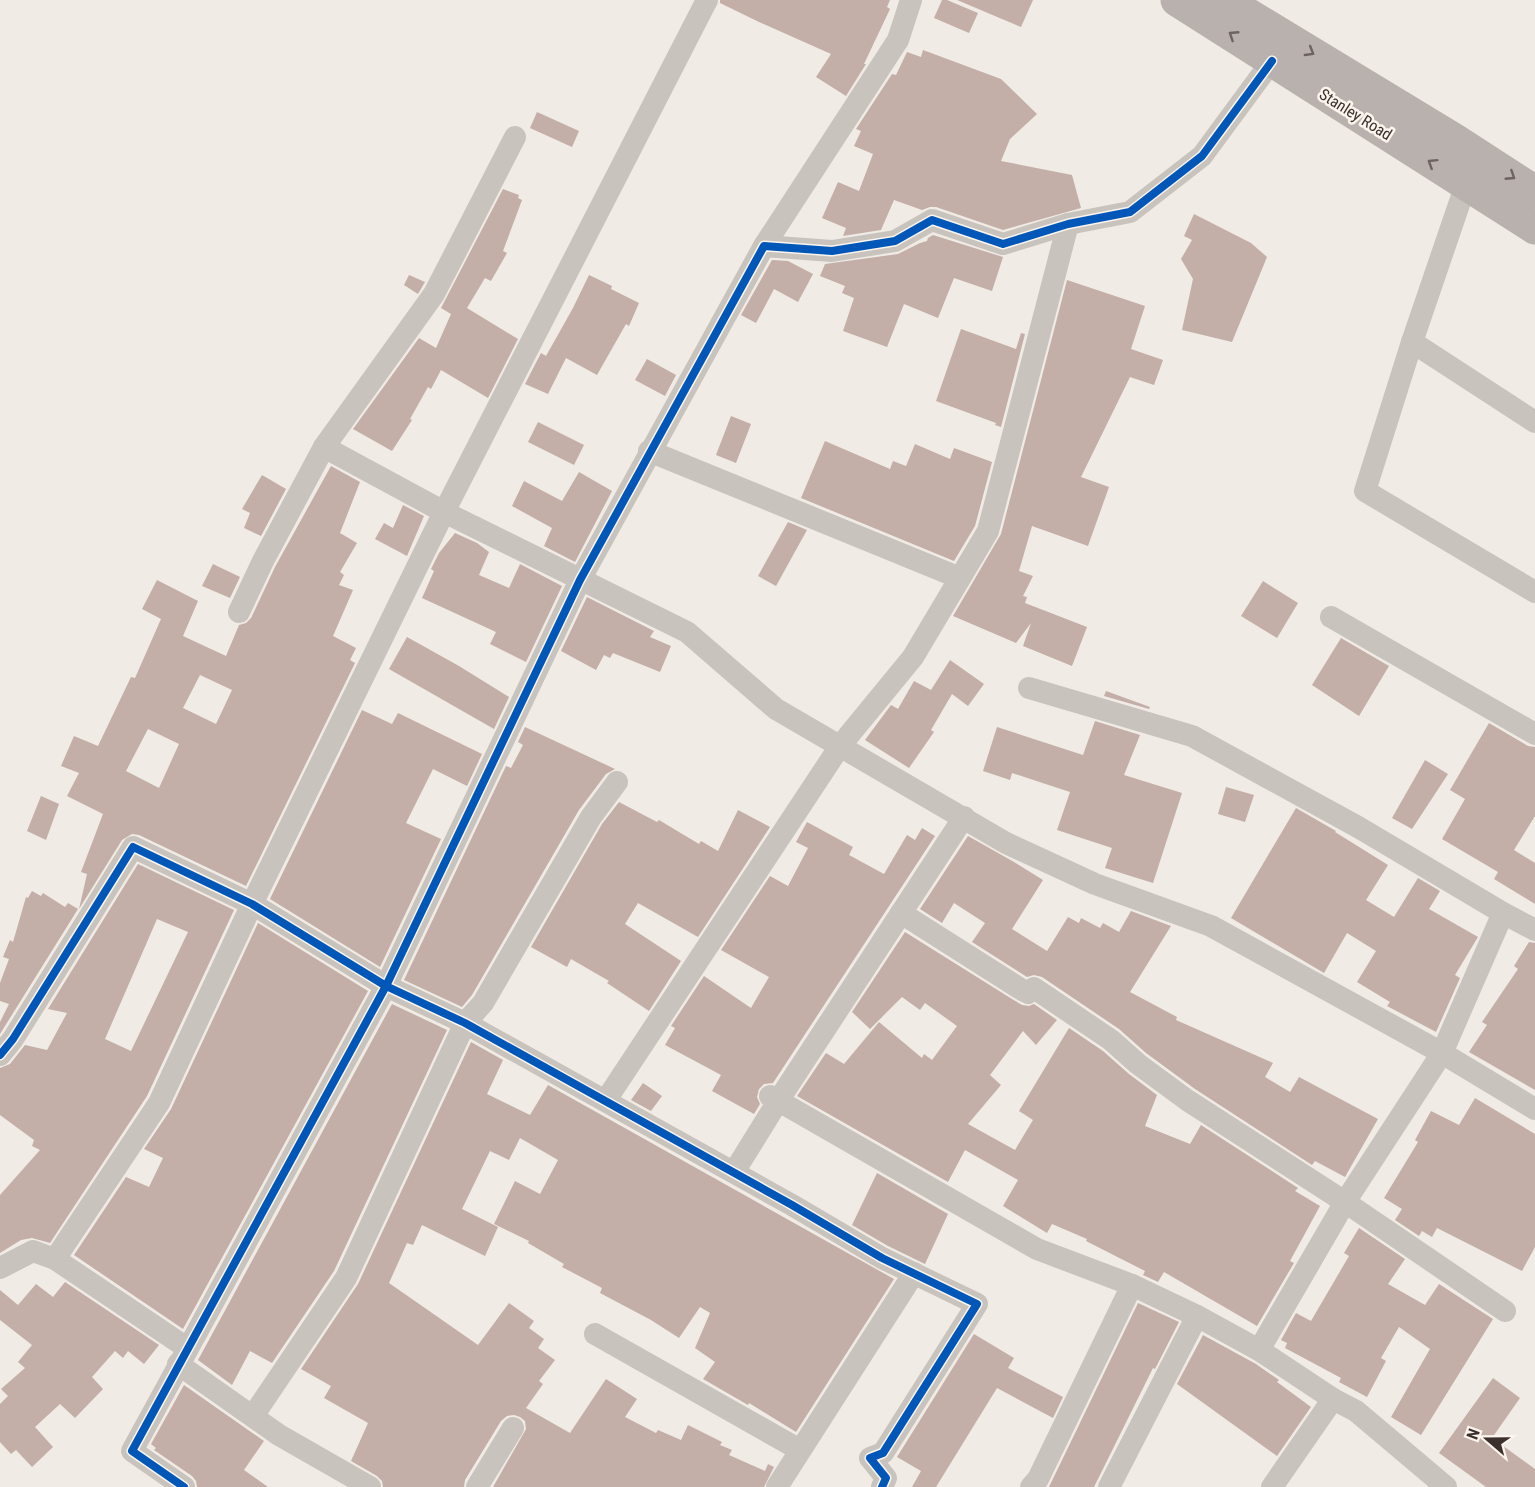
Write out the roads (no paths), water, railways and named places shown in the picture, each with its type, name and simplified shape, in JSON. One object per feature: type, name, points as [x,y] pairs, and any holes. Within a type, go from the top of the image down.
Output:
[{"type":"main road","name":"Stanley Road","points":[[1177,0],[1535,228]]},
{"type":"main road","name":"Stanley Road","points":[[1224,0],[1455,140],[1535,192]]},
{"type":"street","points":[[55,1259],[159,1102],[252,904],[444,512],[707,0]]},
{"type":"street","points":[[184,1487],[132,1451],[386,986],[580,580],[649,451],[764,246],[898,40],[911,0]]},
{"type":"street","points":[[764,246],[832,251],[895,241],[932,220],[1003,244],[1068,224],[1130,212],[1202,156],[1272,61]]},
{"type":"street","points":[[239,612],[263,561],[324,447],[434,294],[515,137]]},
{"type":"street","points":[[1466,184],[1412,342],[1365,491],[1535,592]]},
{"type":"street","points":[[606,1100],[840,746],[913,657],[988,531],[1068,224]]},
{"type":"street","points":[[1412,342],[1535,422]]},
{"type":"street","points":[[324,447],[444,512],[687,632],[776,708],[1006,843],[1095,884],[1211,926],[1442,1053],[1535,1109]]},
{"type":"street","points":[[649,451],[960,578]]},
{"type":"street","points":[[1331,617],[1535,734]]},
{"type":"street","points":[[1029,688],[1192,736],[1358,827],[1535,930]]},
{"type":"street","points":[[253,1416],[346,1278],[465,1023],[483,1003],[591,817],[617,782]]},
{"type":"street","points":[[734,1172],[774,1098],[902,912],[964,817]]},
{"type":"street","points":[[0,1055],[13,1040],[133,847],[252,904],[386,986],[465,1023],[734,1172],[882,1258],[977,1304],[883,1452],[870,1458],[886,1478],[882,1487]]},
{"type":"street","points":[[902,912],[1019,988],[1028,993],[1035,988],[1111,1040],[1138,1064],[1187,1100],[1345,1202],[1505,1311]]},
{"type":"street","points":[[1259,1350],[1345,1202],[1442,1053],[1503,913]]},
{"type":"street","points":[[774,1098],[1037,1249],[1132,1285],[1197,1316],[1259,1350],[1333,1399],[1356,1411],[1446,1487]]},
{"type":"street","points":[[0,1268],[33,1251],[55,1259],[182,1356],[279,1435],[370,1487]]},
{"type":"street","points":[[777,1487],[914,1273]]},
{"type":"street","points":[[1031,1487],[1038,1479],[1070,1416],[1132,1285]]},
{"type":"street","points":[[1109,1487],[1197,1316]]},
{"type":"street","points":[[595,1334],[800,1450]]},
{"type":"street","points":[[1272,1487],[1333,1399]]},
{"type":"street","points":[[477,1487],[513,1428]]}]
